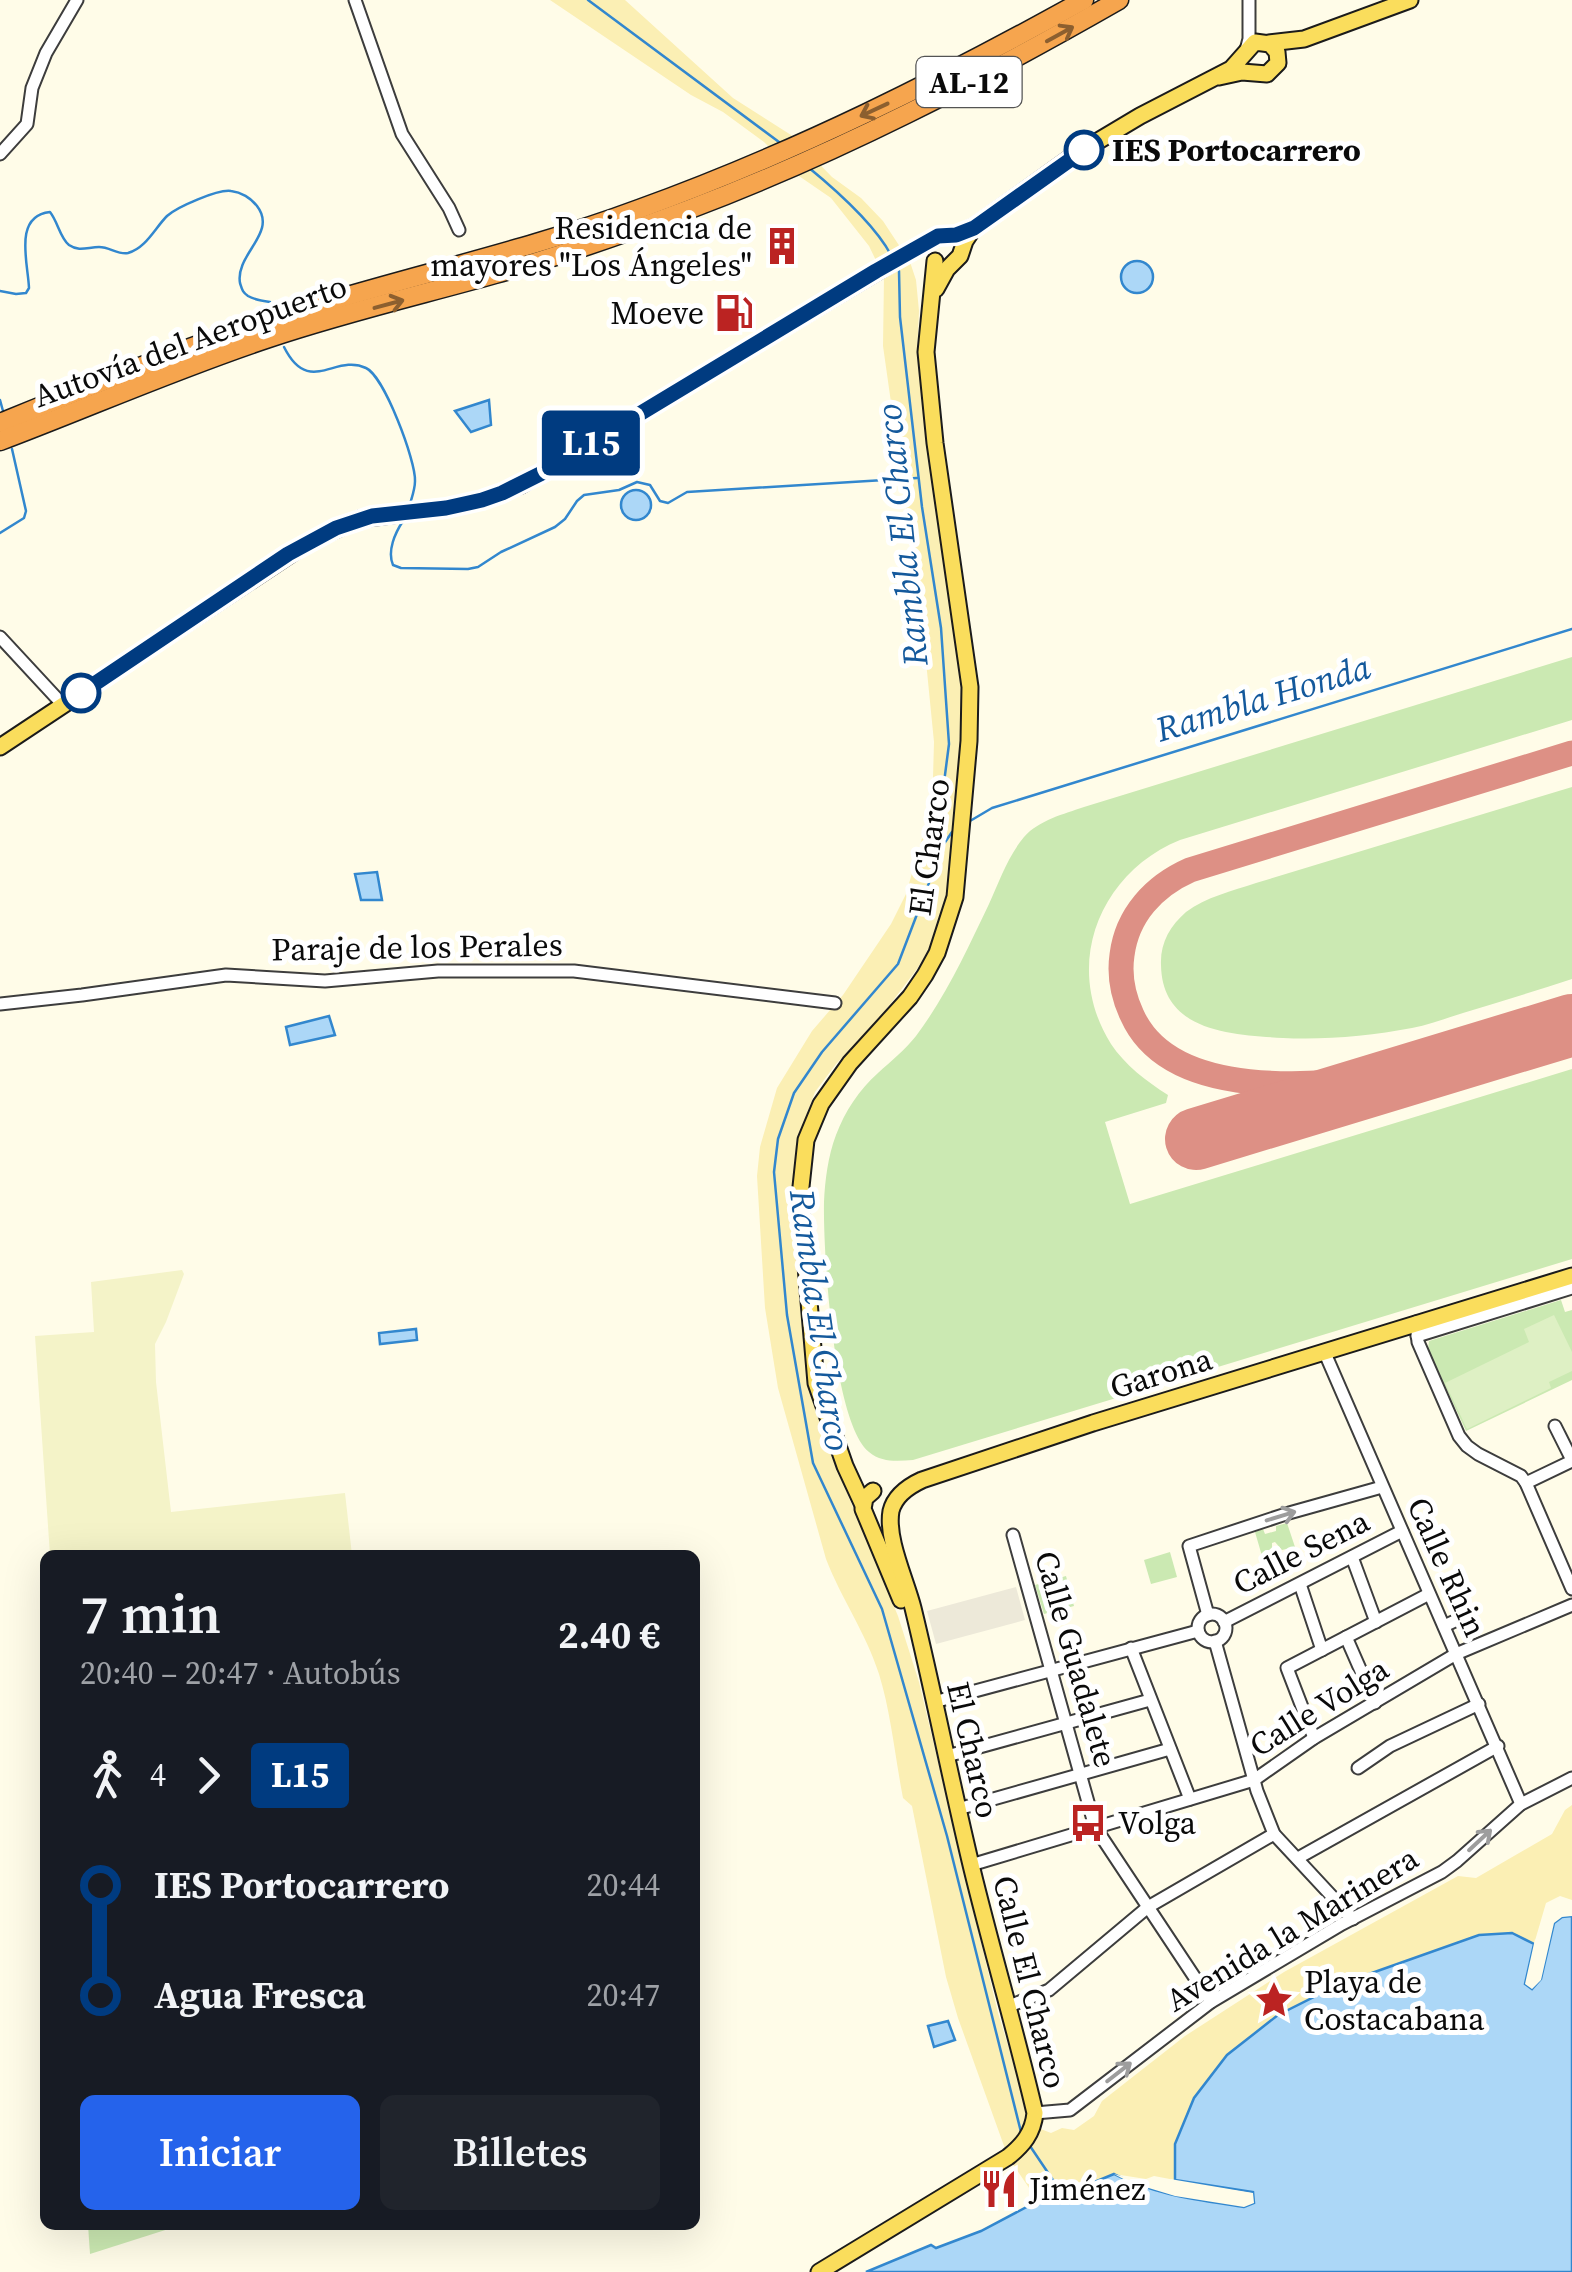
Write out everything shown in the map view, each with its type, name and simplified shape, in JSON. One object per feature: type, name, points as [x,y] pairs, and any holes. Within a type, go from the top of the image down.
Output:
[{"type":"highway","name":"Autovía del Aeropuerto","points":[[810,150],[1084,0]]},
{"type":"highway","name":"Autovía del Aeropuerto","points":[[0,441],[271,337],[568,252],[690,209],[781,163],[965,84],[1118,0]]},
{"type":"highway","name":"Autovía del Aeropuerto","points":[[0,422],[210,339],[564,236],[781,163]]},
{"type":"main road","points":[[1219,77],[1242,72],[1267,74],[1276,68],[1286,50],[1304,39],[1410,0]]},
{"type":"main road","points":[[952,236],[974,228],[1073,156],[1219,77],[1234,67],[1254,42],[1304,39]]},
{"type":"main road","points":[[1267,42],[1277,52],[1278,63]]},
{"type":"main road","points":[[1245,53],[1246,67],[1252,73]]},
{"type":"main road","points":[[910,252],[920,252],[939,262],[957,261],[974,228]]},
{"type":"main road","points":[[0,747],[312,540],[372,516],[446,508],[482,500],[520,485],[943,234],[958,240],[962,250]]},
{"type":"main road","points":[[934,240],[930,250],[939,262]]},
{"type":"main road","name":"El Charco","points":[[921,1646],[850,1476],[816,1382],[800,1196],[806,1140],[821,1104],[850,1063],[925,975],[937,953],[956,897],[970,698],[928,370],[926,337],[939,262]]},
{"type":"main road","name":"Garona","points":[[875,1490],[922,1480],[1387,1331],[1416,1329],[1572,1276]]},
{"type":"main road","points":[[850,1476],[860,1485],[889,1494],[892,1508]]},
{"type":"main road","points":[[875,1490],[866,1498],[865,1510],[882,1519],[902,1492],[922,1480]]},
{"type":"main road","name":"El Charco","points":[[892,1508],[894,1545],[913,1607],[971,1865]]},
{"type":"main road","name":"Calle El Charco","points":[[971,1865],[1035,2114]]},
{"type":"main road","points":[[819,2272],[1008,2156],[1029,2134],[1035,2114]]},
{"type":"street","points":[[0,154],[27,124],[32,88],[46,53],[78,0]]},
{"type":"street","points":[[355,0],[402,134],[459,230]]},
{"type":"street","points":[[1245,53],[1249,42],[1249,0]]},
{"type":"street","points":[[1250,16],[1267,42]]},
{"type":"street","points":[[0,637],[63,705]]},
{"type":"street","name":"Paraje de los Perales","points":[[0,1004],[226,975],[325,982],[438,971],[574,972],[835,1003]]},
{"type":"street","points":[[1572,1288],[1416,1329],[1460,1436],[1467,1446],[1526,1482],[1567,1566],[1572,1590]]},
{"type":"street","name":"Calle Rhin","points":[[1324,1352],[1521,1804]]},
{"type":"street","points":[[1526,1482],[1572,1460],[1555,1426]]},
{"type":"street","points":[[1208,1614],[1189,1546],[1382,1487]]},
{"type":"street","name":"Calle Sena","points":[[1224,1622],[1402,1531]]},
{"type":"street","name":"Calle Guadalete","points":[[1012,1536],[1095,1826],[1211,2002]]},
{"type":"street","points":[[1352,1556],[1376,1622]]},
{"type":"street","points":[[1300,1584],[1322,1650]]},
{"type":"street","points":[[1314,1738],[1287,1668],[1429,1594]]},
{"type":"street","name":"Calle Volga","points":[[971,1865],[1254,1780],[1314,1738],[1456,1654],[1572,1605]]},
{"type":"street","points":[[1198,1631],[1207,1640],[1215,1641],[1224,1633],[1224,1622],[1217,1615],[1208,1614]]},
{"type":"street","points":[[1198,1631],[1199,1623],[1208,1614]]},
{"type":"street","points":[[1444,1626],[1470,1614]]},
{"type":"street","points":[[934,1702],[1198,1631]]},
{"type":"street","points":[[1346,1638],[1375,1703]]},
{"type":"street","points":[[1215,1641],[1263,1810],[1274,1834],[1353,1918]]},
{"type":"street","points":[[1131,1648],[1190,1799]]},
{"type":"street","points":[[946,1756],[1150,1700]]},
{"type":"street","points":[[1358,1768],[1390,1746],[1479,1704]]},
{"type":"street","points":[[1298,1858],[1498,1746]]},
{"type":"street","points":[[958,1809],[1170,1748]]},
{"type":"street","name":"Avenida la Marinera","points":[[1035,2114],[1070,2110],[1211,2002],[1353,1918],[1451,1866],[1521,1804],[1572,1778]]},
{"type":"street","points":[[1006,2007],[1049,1990],[1148,1908],[1274,1834]]},
{"type":"green space","points":[[1572,657],[1572,720],[1180,840],[1152,855],[1128,875],[1110,898],[1097,925],[1090,954],[1090,984],[1097,1014],[1111,1044],[1136,1072],[1168,1095],[1166,1103],[1105,1122],[1130,1204],[1572,1069],[1572,1259],[913,1460],[885,1460],[869,1452],[857,1435],[847,1407],[828,1295],[824,1202],[831,1151],[859,1094],[912,1041],[937,1005],[1024,837],[1044,822],[1084,807]]},
{"type":"green space","points":[[1572,787],[1572,979],[1418,1027],[1315,1038],[1243,1035],[1203,1026],[1173,1004],[1164,987],[1161,957],[1167,936],[1180,917],[1202,902]]},
{"type":"green space","points":[[182,1270],[184,1274],[155,1344],[171,1512],[345,1493],[351,1550],[50,1550],[35,1336],[94,1332],[91,1282]]},
{"type":"green space","points":[[1561,1300],[1565,1312],[1572,1310],[1572,1380],[1466,1431],[1428,1349],[1429,1341]]},
{"type":"green space","points":[[1554,1315],[1572,1352],[1572,1371],[1549,1382],[1551,1388],[1467,1429],[1445,1383],[1529,1342],[1524,1329]]},
{"type":"green space","points":[[1287,1523],[1295,1547],[1282,1550],[1275,1542],[1272,1553],[1262,1556],[1255,1532],[1276,1531],[1276,1526]]},
{"type":"green space","points":[[1170,1552],[1177,1577],[1151,1584],[1144,1560]]},
{"type":"green space","points":[[1066,1576],[1074,1606],[1044,1614],[1035,1585]]},
{"type":"green space","points":[[88,2230],[165,2230],[90,2254]]},
{"type":"sand","points":[[550,0],[625,0],[733,98],[791,135],[832,177],[861,198],[883,221],[910,262],[916,280],[917,354],[963,693],[948,888],[938,927],[917,969],[815,1092],[797,1140],[792,1191],[804,1351],[813,1402],[898,1616],[919,1682],[998,2013],[1033,2126],[1051,2133],[1062,2128],[1074,2130],[1094,2116],[1102,2101],[1185,2036],[1284,1972],[1458,1876],[1476,1878],[1552,1834],[1572,1805],[1572,1900],[1560,1896],[1546,1903],[1534,1944],[1512,1933],[1479,1935],[1338,1985],[1175,2144],[1175,2180],[1114,2174],[1038,2201],[1008,2157],[946,1977],[912,1806],[903,1798],[879,1674],[826,1559],[778,1388],[765,1308],[757,1176],[760,1147],[777,1088],[812,1031],[843,995],[891,924],[906,894],[929,814],[934,742],[922,621],[883,346],[884,277],[869,246],[831,198],[796,174],[764,142]]},
{"type":"shaded area","points":[[1016,1587],[1025,1620],[936,1644],[927,1611]]},
{"type":"water","points":[[1137,261],[1149,265],[1153,277],[1149,289],[1137,293],[1125,289],[1121,277],[1125,265]]},
{"type":"water","points":[[489,400],[491,425],[471,432],[455,411]]},
{"type":"water","points":[[636,490],[647,494],[651,505],[647,516],[636,520],[625,516],[621,505],[625,494]]},
{"type":"water","points":[[377,872],[382,900],[361,900],[355,874]]},
{"type":"water","points":[[329,1016],[335,1035],[290,1045],[286,1027]]},
{"type":"water","points":[[416,1329],[417,1340],[380,1344],[379,1333]]},
{"type":"water","points":[[1572,1916],[1572,2272],[866,2272],[931,2245],[936,2248],[981,2231],[1038,2201],[1114,2174],[1178,2196],[1244,2207],[1254,2203],[1253,2192],[1175,2180],[1175,2144],[1194,2098],[1227,2055],[1278,2015],[1338,1985],[1479,1935],[1512,1933],[1534,1944],[1525,1984],[1532,1989],[1541,1979],[1554,1923]]},
{"type":"water","points":[[948,2021],[955,2040],[934,2047],[928,2026]]},
{"type":"pier","points":[[1572,1911],[1572,1916],[1554,1923],[1541,1980],[1532,1989],[1525,1984],[1535,1939],[1539,1944],[1532,1983],[1550,1920],[1560,1912]]},
{"type":"pier","points":[[1114,2174],[1176,2191],[1243,2202],[1249,2197],[1174,2185],[1170,2179],[1253,2193],[1254,2203],[1244,2207],[1175,2196]]},
{"type":"waterway","name":"Rambla El Charco","points":[[588,0],[783,145]]},
{"type":"waterway","name":"Rambla El Charco","points":[[808,167],[865,219],[891,255]]},
{"type":"waterway","points":[[0,291],[26,293],[29,288],[25,242],[31,222],[38,215],[50,212],[63,238],[73,247],[103,247],[128,253],[145,242],[172,212],[208,196],[231,191],[252,200],[262,216],[260,235],[240,272],[242,289],[250,297],[270,302]]},
{"type":"waterway","name":"Rambla El Charco","points":[[897,267],[922,507],[941,628],[949,744],[932,875],[898,964],[822,1052],[794,1093],[778,1139],[774,1172],[787,1315],[813,1463],[882,1609],[947,1836],[1022,2136]]},
{"type":"waterway","points":[[284,347],[303,369],[313,372],[355,365],[373,374],[390,402],[410,456],[415,481],[410,504]]},
{"type":"waterway","points":[[0,400],[3,411]]},
{"type":"waterway","points":[[0,533],[24,518],[26,511],[12,449]]},
{"type":"waterway","points":[[403,521],[391,548],[393,565],[468,569],[555,527],[584,495],[619,490],[637,482],[650,485],[660,501],[668,503],[687,492],[917,478]]},
{"type":"waterway","name":"Rambla Honda","points":[[970,821],[992,808],[1572,629]]},
{"type":"waterway","name":"Rambla Honda","points":[[937,854],[952,832]]},
{"type":"waterway","name":"Rambla El Charco","points":[[1030,2146],[1063,2195]]},
{"type":"taxiway","points":[[1406,1075],[1295,1084],[1254,1082],[1215,1076],[1181,1064],[1152,1044],[1132,1015],[1122,986],[1122,955],[1136,915],[1154,893],[1190,870],[1572,753]]},
{"type":"runway","points":[[1196,1139],[1572,1025]]},
{"type":"bus line","name":"L15","points":[[81,693],[288,554],[336,528],[372,516],[482,500],[520,485],[876,271],[938,236],[952,236],[974,228],[1084,150]]},
{"type":"place","name":"IES Portocarrero","points":[[1084,150]]},
{"type":"place","name":"Residencia de mayores \"Los Ángeles\"","points":[[782,246]]},
{"type":"place","name":"Moeve","points":[[734,313]]},
{"type":"place","name":"Volga","points":[[1088,1823]]},
{"type":"place","name":"Playa de Costacabana","points":[[1274,2000]]},
{"type":"place","name":"Jiménez","points":[[999,2189]]}]
